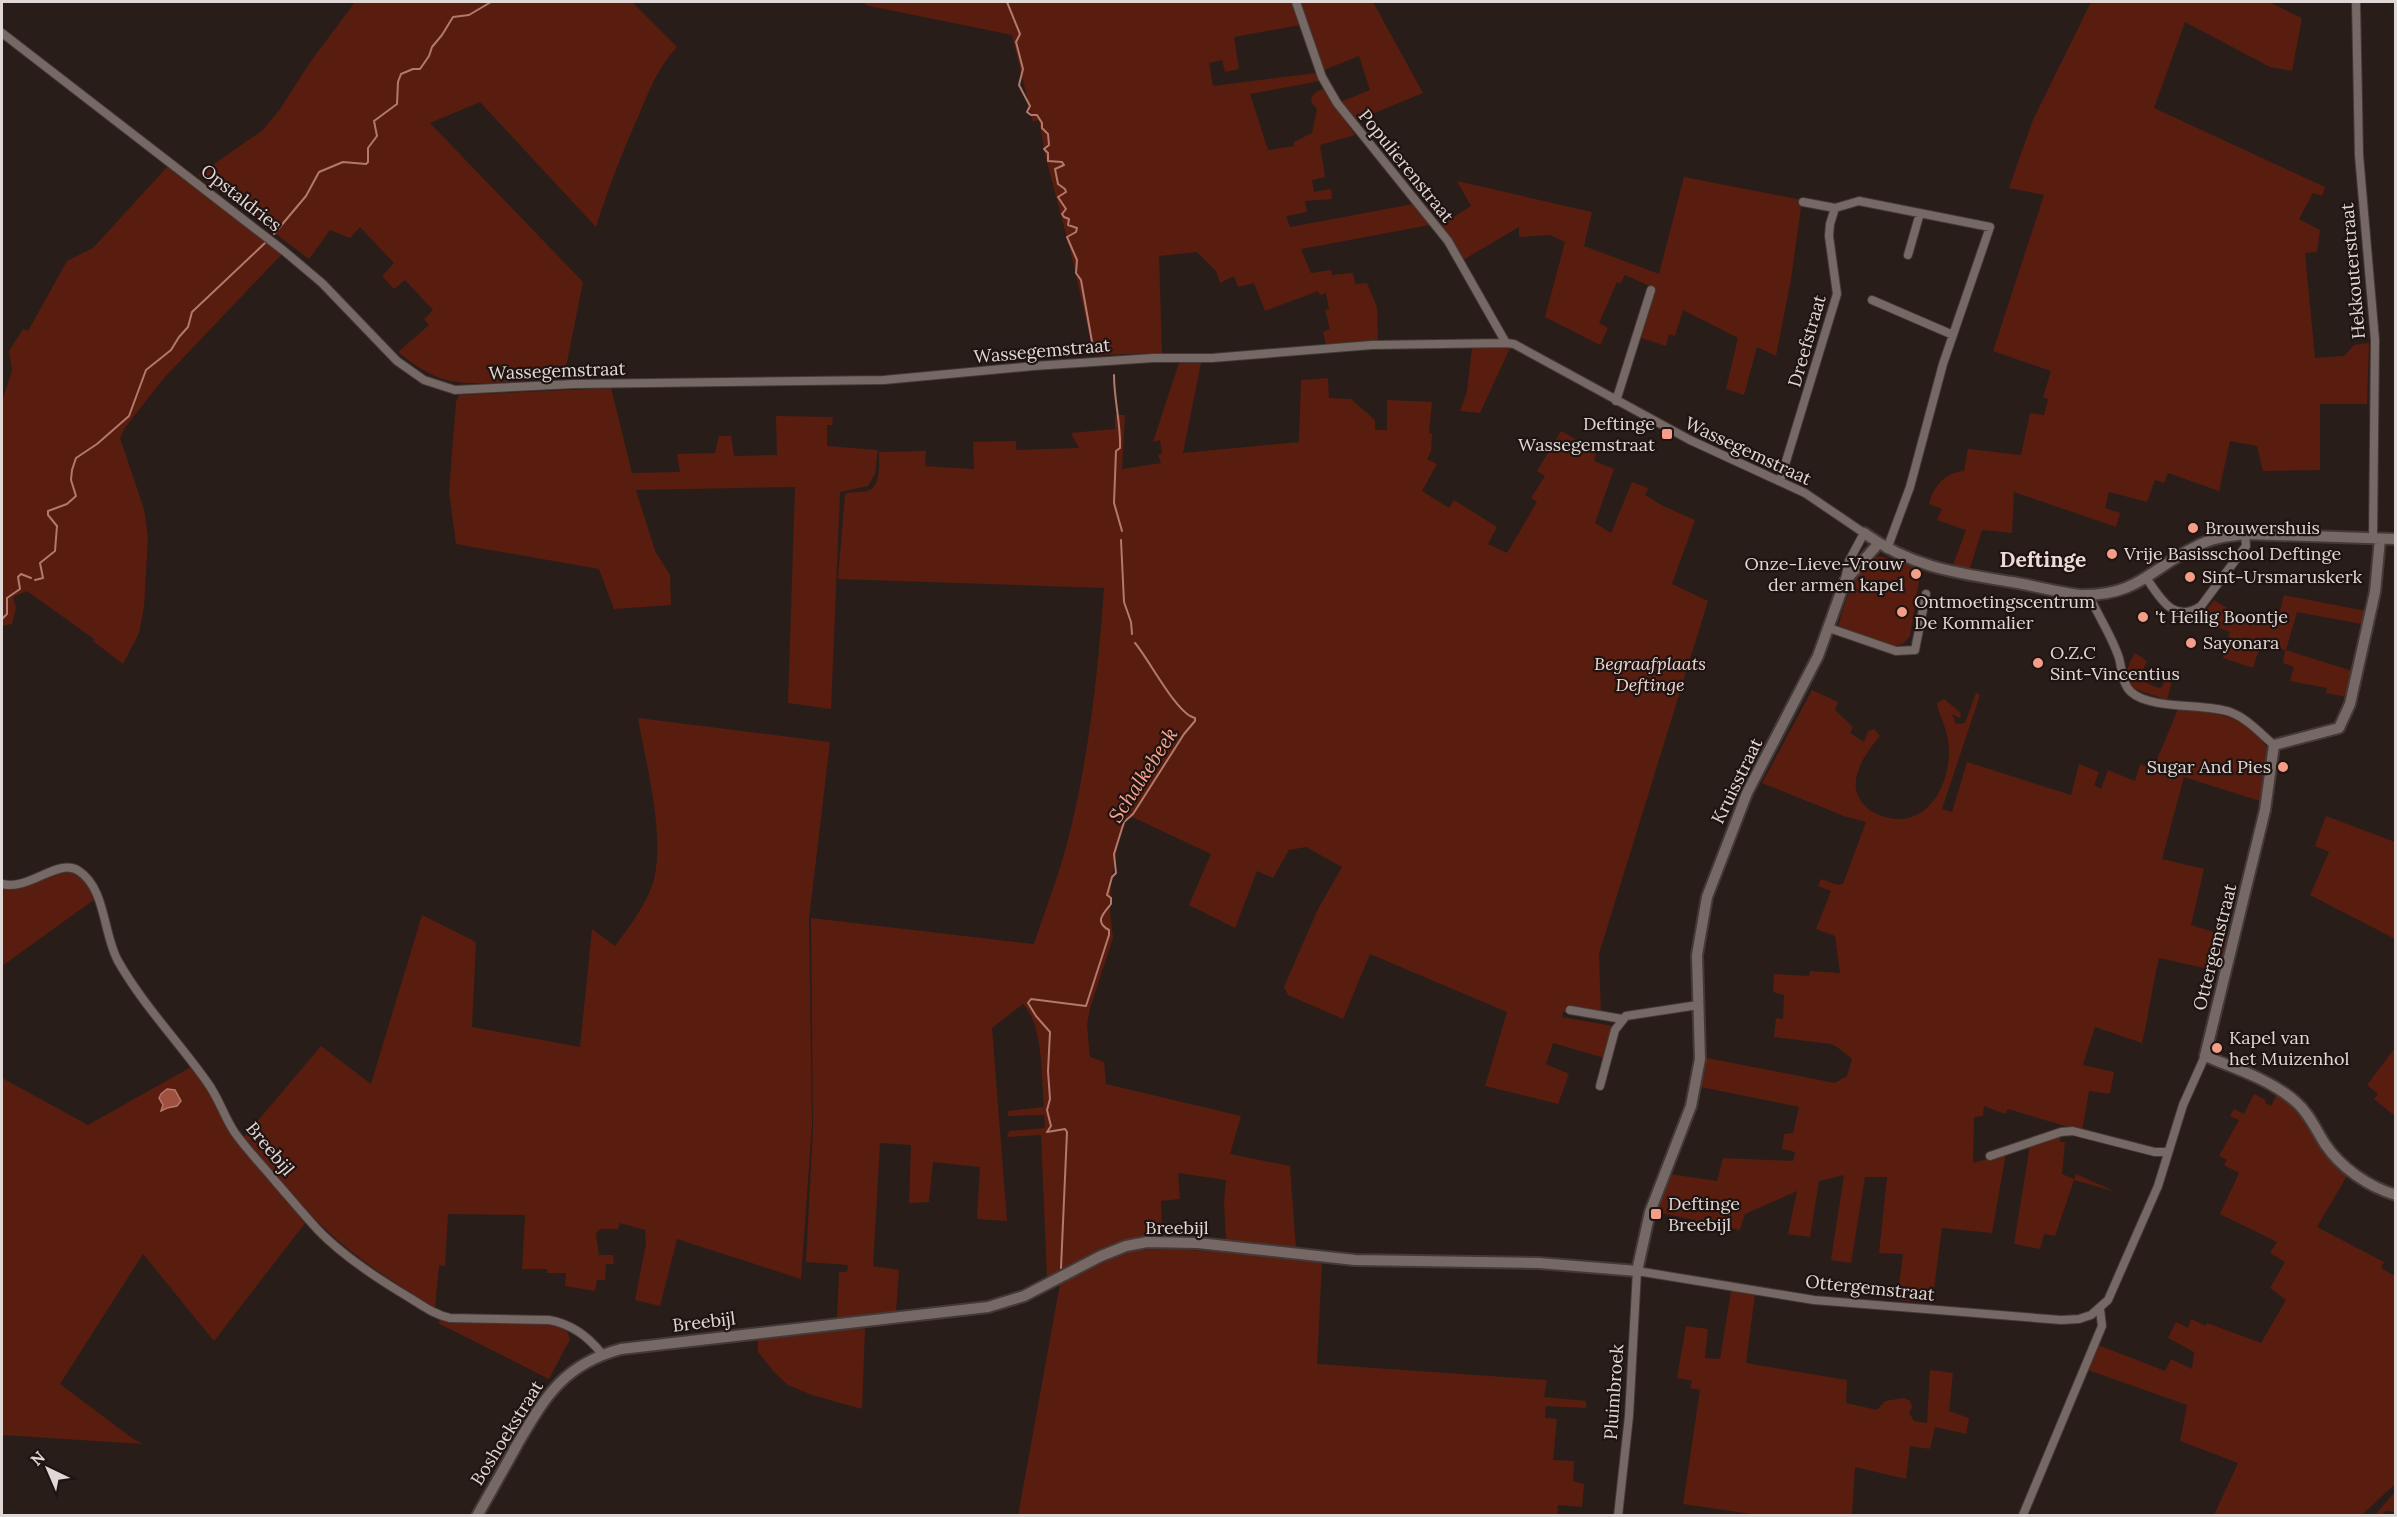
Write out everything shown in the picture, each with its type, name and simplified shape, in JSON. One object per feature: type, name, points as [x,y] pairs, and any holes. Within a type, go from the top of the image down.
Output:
[{"type":"street","name":"Populierenstraat","points":[[1296,2],[1322,77],[1337,103],[1448,241],[1506,343]]},
{"type":"street","name":"Hekkouterstraat","points":[[2356,2],[2360,166],[2374,330],[2376,538]]},
{"type":"street","name":"Opstaldries","points":[[2,33],[285,249],[322,283],[397,361],[423,380],[455,390]]},
{"type":"street","points":[[1803,202],[1835,208],[1859,201],[1990,227],[1943,364],[1910,487],[1883,546]]},
{"type":"street","name":"Dreefstraat","points":[[1780,481],[1836,294],[1829,236],[1835,208]]},
{"type":"street","points":[[1908,255],[1920,213]]},
{"type":"street","points":[[1616,401],[1651,290]]},
{"type":"street","points":[[1872,300],[1953,335]]},
{"type":"street","name":"Wassegemstraat","points":[[455,390],[574,384],[884,380],[1153,358],[1212,358],[1372,345],[1506,343],[1514,344],[1616,401],[1726,458],[1805,493],[1864,533]]},
{"type":"street","points":[[1864,533],[1907,559],[1945,571],[2071,594],[2089,595],[2115,591],[2147,579],[2202,543],[2220,537],[2245,534],[2396,539]]},
{"type":"street","name":"Kruisstraat","points":[[1637,1271],[1650,1212],[1691,1106],[1700,1059],[1697,956],[1707,897],[1747,793],[1806,683],[1845,581],[1849,561],[1864,533]]},
{"type":"street","points":[[2147,579],[2169,608],[2180,612],[2194,610],[2201,606],[2238,559],[2246,546],[2245,534]]},
{"type":"street","points":[[2089,595],[2115,650],[2125,684],[2132,693],[2179,706],[2228,711],[2245,721],[2274,745],[2340,728],[2352,696],[2375,591],[2376,538]]},
{"type":"street","name":"Kruisstraat","points":[[1845,581],[1883,546]]},
{"type":"street","points":[[1828,628],[1896,651],[1914,650],[1918,642],[1926,594]]},
{"type":"street","name":"Ottergemstraat","points":[[1637,1271],[1814,1300],[1894,1308],[2061,1320],[2079,1319],[2100,1309],[2114,1288],[2158,1186],[2183,1104],[2205,1056],[2265,810],[2274,745]]},
{"type":"street","name":"Breebijl","points":[[2,884],[14,886],[26,884],[66,867],[76,869],[87,879],[98,896],[105,928],[114,953],[146,1004],[209,1084],[237,1136],[319,1230],[338,1248],[392,1287],[440,1315],[549,1320],[564,1323],[582,1334],[602,1354],[633,1347],[988,1307],[1024,1296],[1054,1283],[1101,1256],[1126,1246],[1147,1242],[1198,1243],[1355,1260],[1539,1263],[1637,1271]]},
{"type":"street","points":[[1570,1010],[1622,1019],[1635,1013],[1698,1005]]},
{"type":"street","points":[[1600,1086],[1612,1039],[1622,1019]]},
{"type":"street","points":[[2205,1056],[2258,1079],[2289,1097],[2306,1113],[2326,1145],[2344,1166],[2373,1186],[2396,1195]]},
{"type":"street","points":[[1990,1156],[2061,1132],[2073,1131],[2155,1152],[2168,1152]]},
{"type":"street","name":"Pluimbroek","points":[[1618,1515],[1629,1416],[1637,1271]]},
{"type":"street","name":"Ottergemstraat","points":[[2023,1515],[2102,1326],[2100,1309]]},
{"type":"street","name":"Boshoekstraat","points":[[477,1515],[547,1396],[572,1371],[602,1354]]},
{"type":"green space","points":[[355,2],[632,2],[677,47],[664,63],[650,89],[626,144],[596,227],[480,102],[430,123],[583,282],[564,377],[473,383],[446,380],[427,372],[398,352],[429,325],[424,319],[433,310],[405,280],[394,289],[382,276],[394,263],[360,227],[350,238],[330,230],[309,259],[198,175],[263,130]]},
{"type":"green space","points":[[866,2],[1292,2],[1300,25],[1234,37],[1239,69],[1225,72],[1222,60],[1209,63],[1213,86],[1316,73],[1320,81],[1250,94],[1268,150],[1294,146],[1294,142],[1312,133],[1317,109],[1311,102],[1315,93],[1324,89],[1355,135],[1320,145],[1325,177],[1312,180],[1314,192],[1331,189],[1332,199],[1305,201],[1307,212],[1286,216],[1290,227],[1413,204],[1430,225],[1301,249],[1311,273],[1331,270],[1332,275],[1353,273],[1355,284],[1367,283],[1377,307],[1378,340],[1326,344],[1323,332],[1330,329],[1325,310],[1329,309],[1326,293],[1320,295],[1318,291],[1265,311],[1254,283],[1238,287],[1234,276],[1220,283],[1216,271],[1197,252],[1159,256],[1162,353],[1094,355],[1072,257],[1045,155],[1039,120],[1033,122],[1012,35],[865,5]]},
{"type":"green space","points":[[1299,2],[1373,2],[1423,93],[1355,121],[1340,102],[1370,90],[1359,56],[1324,70]]},
{"type":"green space","points":[[2091,2],[2269,2],[2302,18],[2292,71],[2270,67],[2185,22],[2154,108],[2325,187],[2322,196],[2313,193],[2299,219],[2320,230],[2317,252],[2305,253],[2315,358],[2344,356],[2354,345],[2369,343],[2367,404],[2320,404],[2320,470],[2263,471],[2257,446],[2230,441],[2219,491],[2168,473],[2164,483],[2155,480],[2147,502],[2109,492],[2105,508],[2120,513],[2116,527],[2014,492],[2012,533],[1982,530],[1970,568],[1953,565],[1966,530],[1937,520],[1942,509],[1929,504],[1937,486],[1951,474],[1964,471],[1968,449],[2021,455],[2030,413],[2044,415],[2048,399],[2043,397],[2051,371],[1993,351],[2044,195],[2009,188],[2033,120]]},
{"type":"green space","points":[[168,166],[283,253],[163,379],[124,429],[120,438],[144,509],[148,538],[144,607],[139,633],[123,664],[93,641],[94,639],[27,591],[13,597],[16,608],[12,624],[2,626],[2,401],[12,371],[9,351],[23,329],[28,331],[67,261],[93,248]]},
{"type":"green space","points":[[1684,177],[1802,200],[1791,279],[1776,356],[1757,347],[1744,395],[1726,389],[1738,338],[1683,310],[1675,336],[1669,334],[1666,346],[1641,338],[1654,288],[1625,275],[1620,284],[1617,282],[1599,323],[1608,328],[1600,345],[1545,317],[1565,242],[1550,235],[1519,237],[1519,227],[1463,260],[1441,225],[1471,206],[1457,181],[1592,212],[1584,246],[1659,274]]},
{"type":"green space","points":[[1472,348],[1510,348],[1480,413],[1460,411],[1467,392]]},
{"type":"green space","name":"Begraafplaats Deftinge","points":[[1179,363],[1201,363],[1183,453],[1299,442],[1301,380],[1328,378],[1329,398],[1351,399],[1375,420],[1375,430],[1387,430],[1387,400],[1432,402],[1429,433],[1432,434],[1431,452],[1427,459],[1437,464],[1422,491],[1449,508],[1454,500],[1497,527],[1488,544],[1507,553],[1537,502],[1531,498],[1545,476],[1537,471],[1561,431],[1597,451],[1594,461],[1614,469],[1595,523],[1611,533],[1632,482],[1648,488],[1645,495],[1663,506],[1695,520],[1672,584],[1708,601],[1599,954],[1601,1014],[1563,1012],[1562,1017],[1613,1026],[1604,1058],[1553,1043],[1546,1064],[1569,1074],[1558,1104],[1485,1086],[1507,1012],[1370,954],[1343,1019],[1288,995],[1284,987],[1317,911],[1342,867],[1306,847],[1289,850],[1273,878],[1257,871],[1235,928],[1189,905],[1211,854],[1128,815],[1119,838],[1111,882],[1110,913],[1113,938],[1090,1008],[1087,1025],[1090,1057],[1104,1062],[1106,1084],[1241,1116],[1230,1154],[1290,1166],[1296,1249],[1226,1240],[1224,1202],[1226,1180],[1178,1173],[1180,1199],[1161,1201],[1162,1236],[1139,1237],[1116,1245],[1047,1279],[1041,1135],[1007,1137],[1009,1131],[1045,1128],[1044,1115],[1008,1116],[1008,1111],[1044,1107],[1038,1038],[1035,1025],[1023,1004],[992,1028],[1007,1221],[977,1219],[980,1167],[933,1162],[929,1202],[909,1203],[911,1145],[880,1143],[873,1266],[899,1270],[896,1312],[837,1319],[839,1272],[847,1272],[848,1265],[806,1262],[813,1129],[811,918],[1034,944],[1064,853],[1082,778],[1096,683],[1104,588],[838,579],[845,494],[867,491],[874,487],[879,473],[879,452],[926,451],[925,466],[974,469],[973,442],[1016,441],[1016,450],[1079,448],[1071,433],[1115,429],[1115,415],[1125,415],[1122,469],[1161,463],[1158,455],[1162,454],[1160,440],[1153,442]]},
{"type":"green space","points":[[611,388],[632,473],[680,472],[677,454],[715,453],[719,436],[731,436],[734,456],[777,455],[776,416],[833,417],[832,425],[827,425],[827,446],[878,450],[875,474],[868,486],[840,492],[831,709],[788,703],[795,487],[636,490],[655,551],[670,575],[671,605],[614,609],[599,569],[456,544],[449,491],[456,402],[459,395]]},
{"type":"green space","points":[[1879,556],[1914,567],[1920,574],[1910,636],[1904,643],[1893,647],[1838,626],[1857,578],[1870,562]]},
{"type":"green space","points":[[2284,595],[2366,611],[2362,624],[2297,612],[2286,650],[2352,671],[2346,697],[2326,693],[2327,688],[2290,681],[2294,667],[2283,663],[2285,650],[2261,643],[2253,668],[2223,658],[2230,632],[2207,623],[2206,610],[2214,600],[2240,616],[2276,626]]},
{"type":"green space","points":[[2135,653],[2147,661],[2141,674],[2148,684],[2159,688],[2162,687],[2167,675],[2173,677],[2167,700],[2132,688],[2128,670]]},
{"type":"green space","points":[[1812,690],[1838,702],[1835,710],[1853,727],[1850,733],[1864,742],[1868,731],[1874,729],[1880,736],[1859,767],[1856,789],[1859,798],[1867,808],[1893,819],[1905,819],[1926,809],[1940,790],[1945,778],[1949,755],[1947,734],[1937,703],[1944,699],[1961,713],[1960,718],[1952,714],[1956,724],[1965,723],[1976,693],[1980,695],[1942,809],[1952,812],[1967,762],[2071,795],[2079,764],[2099,772],[2094,785],[2101,789],[2108,770],[2135,781],[2140,764],[2153,769],[2178,709],[2228,717],[2250,728],[2267,748],[2263,802],[2184,777],[2162,859],[2204,869],[2191,925],[2230,937],[2222,972],[2159,958],[2142,1043],[2095,1027],[2083,1065],[2114,1072],[2110,1094],[2089,1091],[2082,1131],[2008,1109],[2005,1114],[1984,1106],[1983,1116],[1974,1117],[1973,1163],[2006,1153],[1992,1233],[1942,1228],[1932,1303],[1897,1300],[1903,1254],[1879,1253],[1887,1177],[1865,1177],[1851,1263],[1831,1260],[1844,1175],[1819,1181],[1810,1237],[1788,1234],[1797,1191],[1745,1214],[1740,1230],[1657,1212],[1670,1174],[1717,1181],[1723,1158],[1793,1161],[1795,1152],[1782,1149],[1784,1134],[1793,1133],[1799,1107],[1701,1087],[1707,1058],[1835,1083],[1847,1076],[1852,1059],[1837,1047],[1831,1044],[1774,1037],[1776,1018],[1783,1019],[1784,995],[1773,992],[1774,974],[1809,976],[1810,971],[1840,973],[1835,936],[1816,929],[1831,891],[1818,886],[1821,879],[1838,885],[1843,884],[1866,822],[1844,816],[1762,783]]},
{"type":"green space","points":[[638,718],[830,742],[809,919],[812,1125],[801,1279],[677,1239],[660,1306],[635,1300],[646,1244],[645,1230],[620,1223],[618,1229],[600,1229],[596,1234],[599,1255],[613,1255],[614,1264],[606,1264],[605,1280],[597,1280],[595,1291],[565,1286],[566,1273],[547,1273],[547,1269],[522,1269],[525,1215],[448,1214],[445,1266],[439,1265],[435,1308],[375,1269],[333,1236],[300,1204],[244,1137],[321,1046],[371,1084],[422,915],[476,942],[472,1027],[580,1047],[592,929],[615,946],[643,906],[655,873],[657,830]]},
{"type":"green space","points":[[2326,816],[2395,842],[2395,939],[2310,895],[2329,852],[2315,846]]},
{"type":"green space","points":[[59,871],[74,871],[83,878],[95,899],[2,966],[2,887],[25,887]]},
{"type":"green space","points":[[2395,1048],[2395,1116],[2374,1099],[2378,1094],[2367,1085]]},
{"type":"green space","points":[[191,1067],[209,1092],[227,1128],[306,1222],[214,1341],[143,1254],[60,1384],[143,1444],[2,1435],[2,1078],[88,1125]]},
{"type":"green space","points":[[2254,1094],[2266,1100],[2265,1103],[2271,1106],[2277,1094],[2297,1109],[2316,1130],[2348,1174],[2317,1227],[2384,1262],[2381,1268],[2395,1276],[2395,1484],[2363,1515],[2214,1515],[2238,1463],[2180,1441],[2187,1405],[2088,1370],[2098,1345],[2165,1371],[2171,1359],[2192,1369],[2194,1352],[2168,1338],[2176,1322],[2188,1328],[2191,1319],[2261,1343],[2286,1300],[2270,1288],[2285,1262],[2270,1253],[2277,1242],[2220,1214],[2239,1173],[2224,1165],[2227,1160],[2219,1156],[2239,1120],[2230,1116],[2234,1109],[2244,1114]]},
{"type":"green space","points":[[2061,1134],[2060,1142],[2065,1142],[2062,1174],[2074,1179],[2076,1174],[2116,1192],[2074,1180],[2055,1236],[2044,1234],[2040,1249],[2014,1244],[2030,1145]]},
{"type":"green space","points":[[1173,1249],[1322,1262],[1317,1364],[1547,1380],[1544,1397],[1586,1401],[1586,1408],[1546,1406],[1545,1418],[1557,1419],[1553,1460],[1574,1461],[1573,1481],[1584,1484],[1582,1507],[1558,1505],[1557,1515],[1018,1516],[1060,1284],[1129,1250]]},
{"type":"green space","points":[[1731,1291],[1755,1294],[1746,1363],[1847,1380],[1846,1403],[1877,1410],[1885,1401],[1904,1398],[1910,1401],[1912,1407],[1909,1413],[1914,1421],[1927,1423],[1930,1370],[1953,1373],[1949,1411],[1969,1418],[1966,1434],[1935,1427],[1930,1449],[1910,1446],[1906,1479],[1855,1467],[1852,1515],[1765,1516],[1683,1504],[1700,1390],[1690,1388],[1692,1381],[1677,1378],[1686,1326],[1708,1329],[1705,1358],[1720,1359]]},
{"type":"green space","points":[[442,1319],[556,1324],[566,1328],[570,1339],[549,1379],[438,1323]]},
{"type":"green space","points":[[865,1328],[862,1409],[812,1395],[788,1385],[758,1352],[758,1338]]},
{"type":"green space","points":[[2395,1492],[2395,1512],[2386,1511],[2382,1515],[2374,1516]]},
{"type":"shaded area","points":[[167,1089],[175,1090],[181,1101],[177,1106],[161,1111],[163,1105],[159,1098]]},
{"type":"waterway","points":[[274,234],[306,196],[319,172],[343,162],[366,164],[368,162],[368,148],[377,136],[374,121],[397,104],[398,82],[401,74],[420,69],[453,17],[469,15],[491,2]]},
{"type":"waterway","name":"Schalkebeek","points":[[1007,2],[1020,34],[1016,42],[1023,69],[1019,85],[1030,106],[1027,112],[1037,115],[1042,128],[1048,134],[1049,145],[1044,149],[1048,153],[1048,161],[1062,162],[1064,165],[1055,169],[1058,184],[1066,192],[1058,197],[1066,209],[1062,214],[1069,219],[1068,225],[1077,228],[1076,232],[1067,237],[1077,260],[1076,273],[1081,280],[1094,353]]},
{"type":"waterway","points":[[35,580],[43,578],[40,563],[55,551],[57,526],[48,515],[48,511],[67,504],[76,496],[71,480],[76,458],[97,444],[129,416],[146,370],[171,350],[188,327],[192,312],[265,243]]},
{"type":"waterway","name":"Schalkebeek","points":[[1114,375],[1120,439],[1120,448],[1116,451],[1114,503],[1122,531]]},
{"type":"waterway","name":"Schalkebeek","points":[[1121,540],[1124,602],[1131,622],[1132,634]]},
{"type":"waterway","points":[[2,619],[7,614],[7,598],[20,589],[18,577],[21,574],[31,578]]},
{"type":"waterway","name":"Schalkebeek","points":[[1061,1268],[1067,1132],[1065,1129],[1047,1132],[1051,1126],[1047,1110],[1050,1099],[1048,1071],[1050,1032],[1028,1003],[1031,999],[1086,1006],[1109,935],[1109,930],[1104,927],[1101,918],[1111,904],[1111,898],[1107,895],[1112,877],[1116,873],[1114,854],[1124,822],[1133,814],[1184,734],[1195,721],[1195,718],[1188,715],[1172,697],[1135,643]]},
{"type":"place","name":"Deftinge Wassegemstraat","points":[[1667,434]]},
{"type":"place","name":"Brouwershuis","points":[[2193,528]]},
{"type":"place","name":"Vrije Basisschool Deftinge","points":[[2112,554]]},
{"type":"place","name":"Onze-Lieve-Vrouw der armen kapel","points":[[1916,574]]},
{"type":"place","name":"Sint-Ursmaruskerk","points":[[2190,577]]},
{"type":"place","name":"Ontmoetingscentrum De Kommalier","points":[[1902,612]]},
{"type":"place","name":"'t Heilig Boontje","points":[[2143,617]]},
{"type":"place","name":"Sayonara","points":[[2191,643]]},
{"type":"place","name":"O.Z.C Sint-Vincentius","points":[[2038,663]]},
{"type":"place","name":"Sugar And Pies","points":[[2283,767]]},
{"type":"place","name":"Kapel van het Muizenhol","points":[[2217,1048]]},
{"type":"place","name":"Deftinge Breebijl","points":[[1656,1214]]},
{"type":"district","name":"Deftinge","points":[[2043,560]]}]
